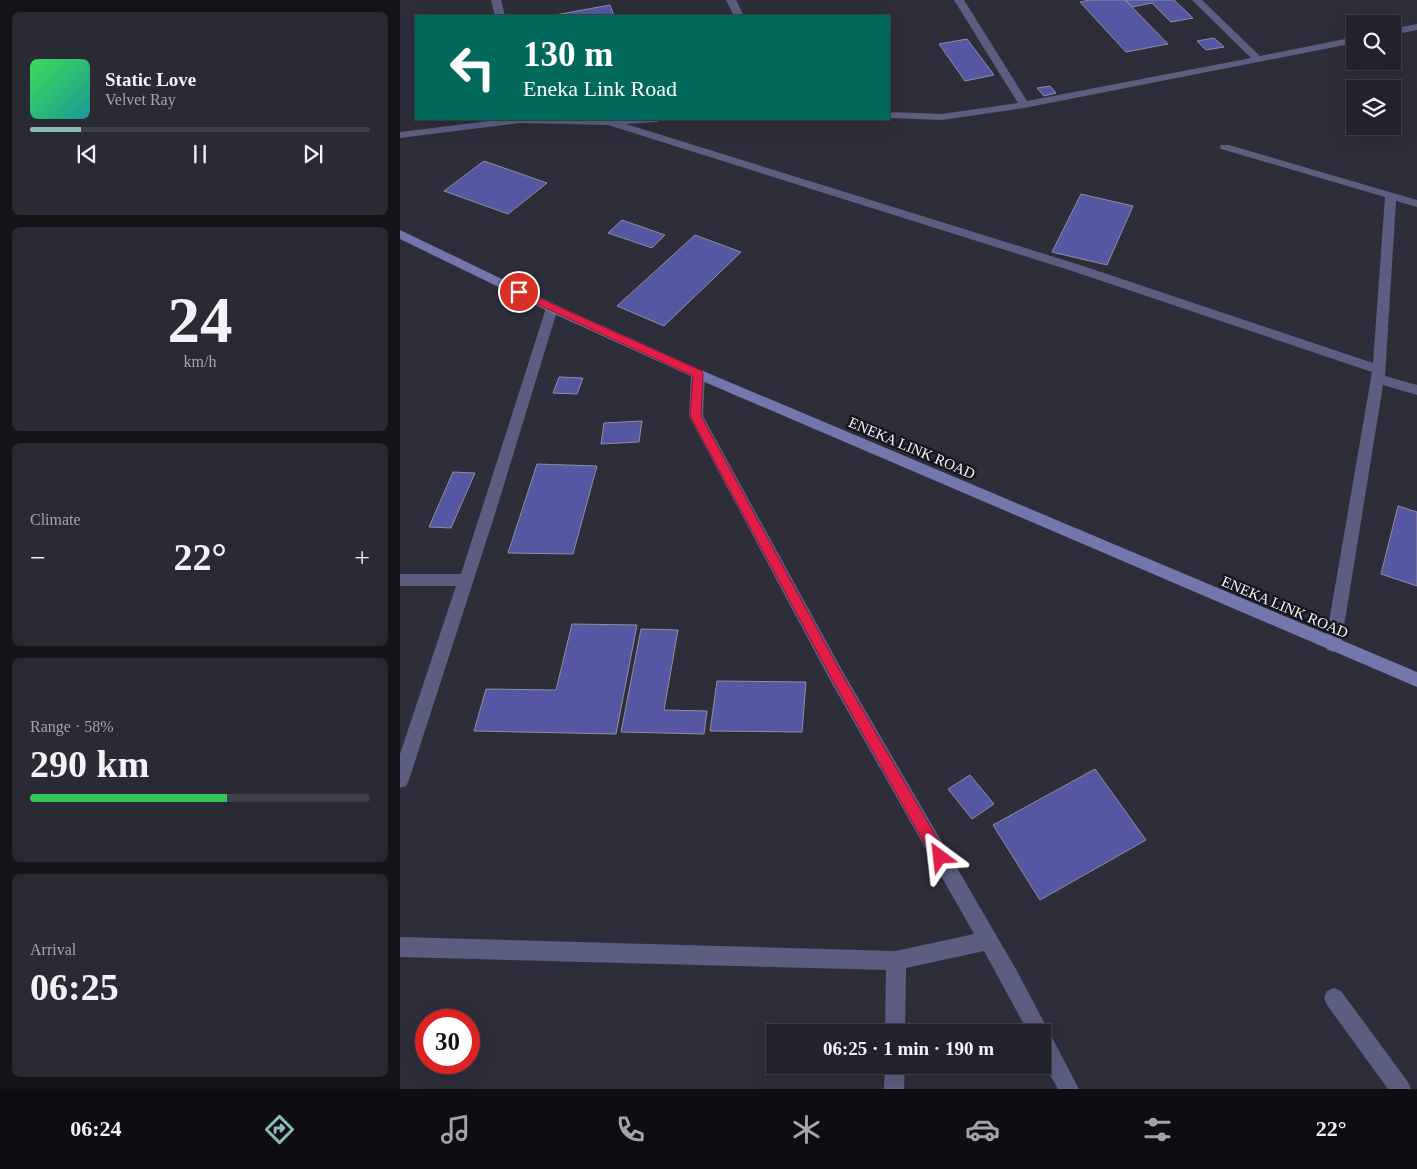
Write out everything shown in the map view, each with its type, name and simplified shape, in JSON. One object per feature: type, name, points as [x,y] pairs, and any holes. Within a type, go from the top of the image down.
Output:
[{"type":"street","points":[[496,0],[500,15]]},
{"type":"street","points":[[731,0],[738,15]]},
{"type":"street","points":[[960,0],[1024,105]]},
{"type":"street","points":[[1197,0],[1259,60]]},
{"type":"street","points":[[1401,30],[1417,27]]},
{"type":"street","points":[[890,115],[942,117],[1024,105],[1346,42]]},
{"type":"street","points":[[400,135],[512,120]]},
{"type":"street","points":[[550,120],[609,122],[641,120]]},
{"type":"street","points":[[609,122],[1076,268],[1417,390]]},
{"type":"street","points":[[1225,147],[1362,186],[1390,197],[1417,204]]},
{"type":"street","points":[[1333,645],[1378,375],[1390,197]]},
{"type":"street","name":"ENEKA LINK ROAD","points":[[400,234],[552,308],[698,374],[1417,680]]},
{"type":"street","points":[[400,780],[466,580],[552,308]]},
{"type":"street","points":[[698,374],[696,416],[836,675],[1035,1024]]},
{"type":"street","points":[[400,580],[466,580]]},
{"type":"street","points":[[400,947],[896,961],[988,940]]},
{"type":"street","points":[[895,1024],[896,961]]},
{"type":"street","points":[[1334,998],[1401,1089]]},
{"type":"street","points":[[1051,1056],[1069,1089]]},
{"type":"street","points":[[894,1074],[894,1089]]},
{"type":"building","points":[[1089,0],[1125,0],[1168,44],[1126,52],[1080,2]]},
{"type":"building","points":[[1126,0],[1174,0],[1193,18],[1171,22],[1152,3],[1132,7]]},
{"type":"building","points":[[610,5],[614,15],[555,15]]},
{"type":"building","points":[[1214,38],[1224,47],[1206,50],[1197,41]]},
{"type":"building","points":[[967,39],[994,75],[965,81],[939,44]]},
{"type":"building","points":[[1050,86],[1056,93],[1044,96],[1037,88]]},
{"type":"building","points":[[484,161],[547,183],[508,214],[444,191]]},
{"type":"building","points":[[1081,194],[1133,206],[1107,265],[1052,252]]},
{"type":"building","points":[[622,220],[665,235],[652,248],[608,233]]},
{"type":"building","points":[[695,235],[741,252],[664,326],[617,306]]},
{"type":"building","points":[[559,377],[583,378],[577,394],[553,393]]},
{"type":"building","points":[[642,421],[639,442],[601,444],[604,423]]},
{"type":"building","points":[[537,464],[597,466],[573,554],[508,553]]},
{"type":"building","points":[[453,472],[475,473],[451,528],[429,527]]},
{"type":"building","points":[[1398,506],[1417,512],[1417,586],[1381,574]]},
{"type":"building","points":[[572,624],[637,625],[616,734],[474,731],[486,689],[556,690]]},
{"type":"building","points":[[641,629],[678,630],[664,710],[707,711],[704,734],[621,732]]},
{"type":"building","points":[[717,681],[806,682],[802,732],[710,731]]},
{"type":"building","points":[[1095,769],[1146,840],[1040,900],[993,825]]},
{"type":"building","points":[[970,775],[994,804],[972,819],[948,789]]},
{"type":"route","points":[[519,292],[698,374],[696,416],[836,675],[940,857]]}]
